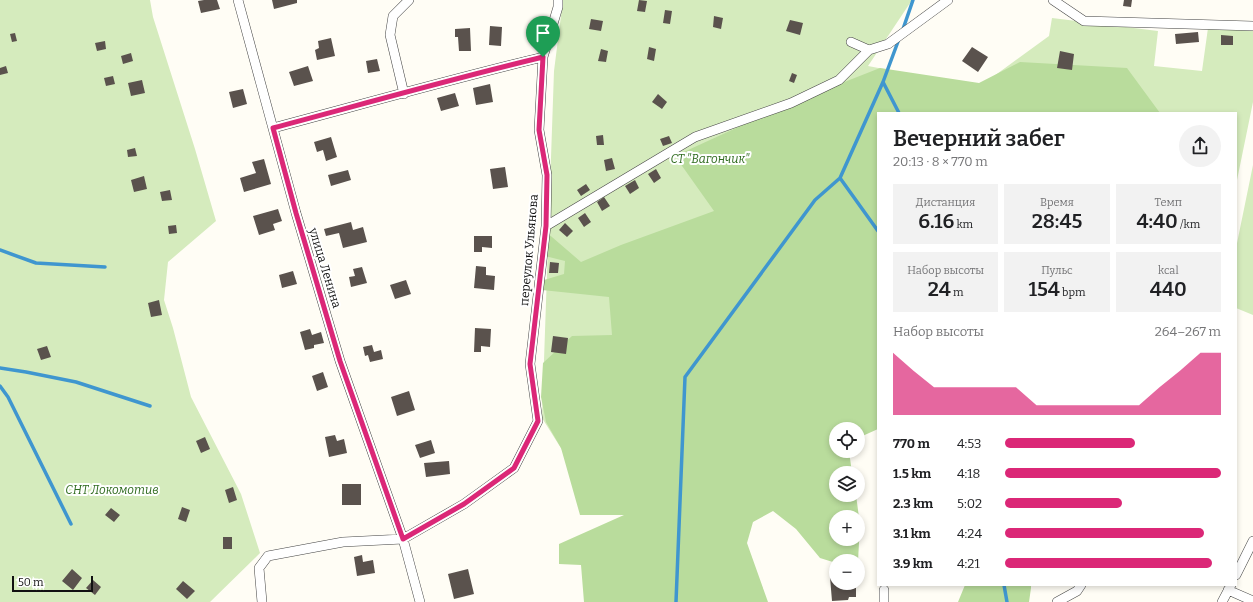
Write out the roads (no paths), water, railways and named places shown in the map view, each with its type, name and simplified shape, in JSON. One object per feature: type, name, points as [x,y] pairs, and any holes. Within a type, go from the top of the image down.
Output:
[{"type":"street","name":"улица Ленина","points":[[238,0],[296,213],[340,361],[403,539],[420,602]]},
{"type":"street","points":[[404,94],[390,35],[393,16],[409,0]]},
{"type":"street","name":"переулок Ульянова","points":[[403,539],[464,504],[514,468],[538,421],[530,364],[546,226],[547,175],[539,130],[543,57],[558,7],[558,0]]},
{"type":"street","points":[[546,226],[695,137],[791,103],[839,80],[869,50],[888,44],[948,0]]},
{"type":"street","points":[[1053,0],[1084,21],[1253,26]]},
{"type":"street","points":[[851,42],[869,50]]},
{"type":"street","points":[[273,128],[404,94],[469,75],[543,57]]},
{"type":"street","points":[[262,602],[259,568],[268,556],[343,542],[403,539]]},
{"type":"street","points":[[1237,573],[1253,541]]},
{"type":"street","points":[[1057,602],[1077,591],[1080,586]]},
{"type":"street","points":[[1222,602],[1230,588],[1253,601]]},
{"type":"street","points":[[884,590],[884,602]]},
{"type":"waterway","points":[[902,32],[913,0]]},
{"type":"waterway","points":[[676,602],[685,377],[815,200],[840,178],[883,82],[899,39]]},
{"type":"waterway","points":[[883,82],[898,112]]},
{"type":"waterway","points":[[840,178],[877,230]]},
{"type":"waterway","points":[[0,250],[36,263],[105,267]]},
{"type":"waterway","points":[[0,368],[76,382],[150,406]]},
{"type":"waterway","points":[[0,386],[8,397],[71,524]]},
{"type":"waterway","points":[[1004,586],[1007,602]]},
{"type":"park label","name":"СТ \"Вагончик\"","points":[[710,159]]},
{"type":"park label","name":"СНТ Локомотив","points":[[112,490]]}]
